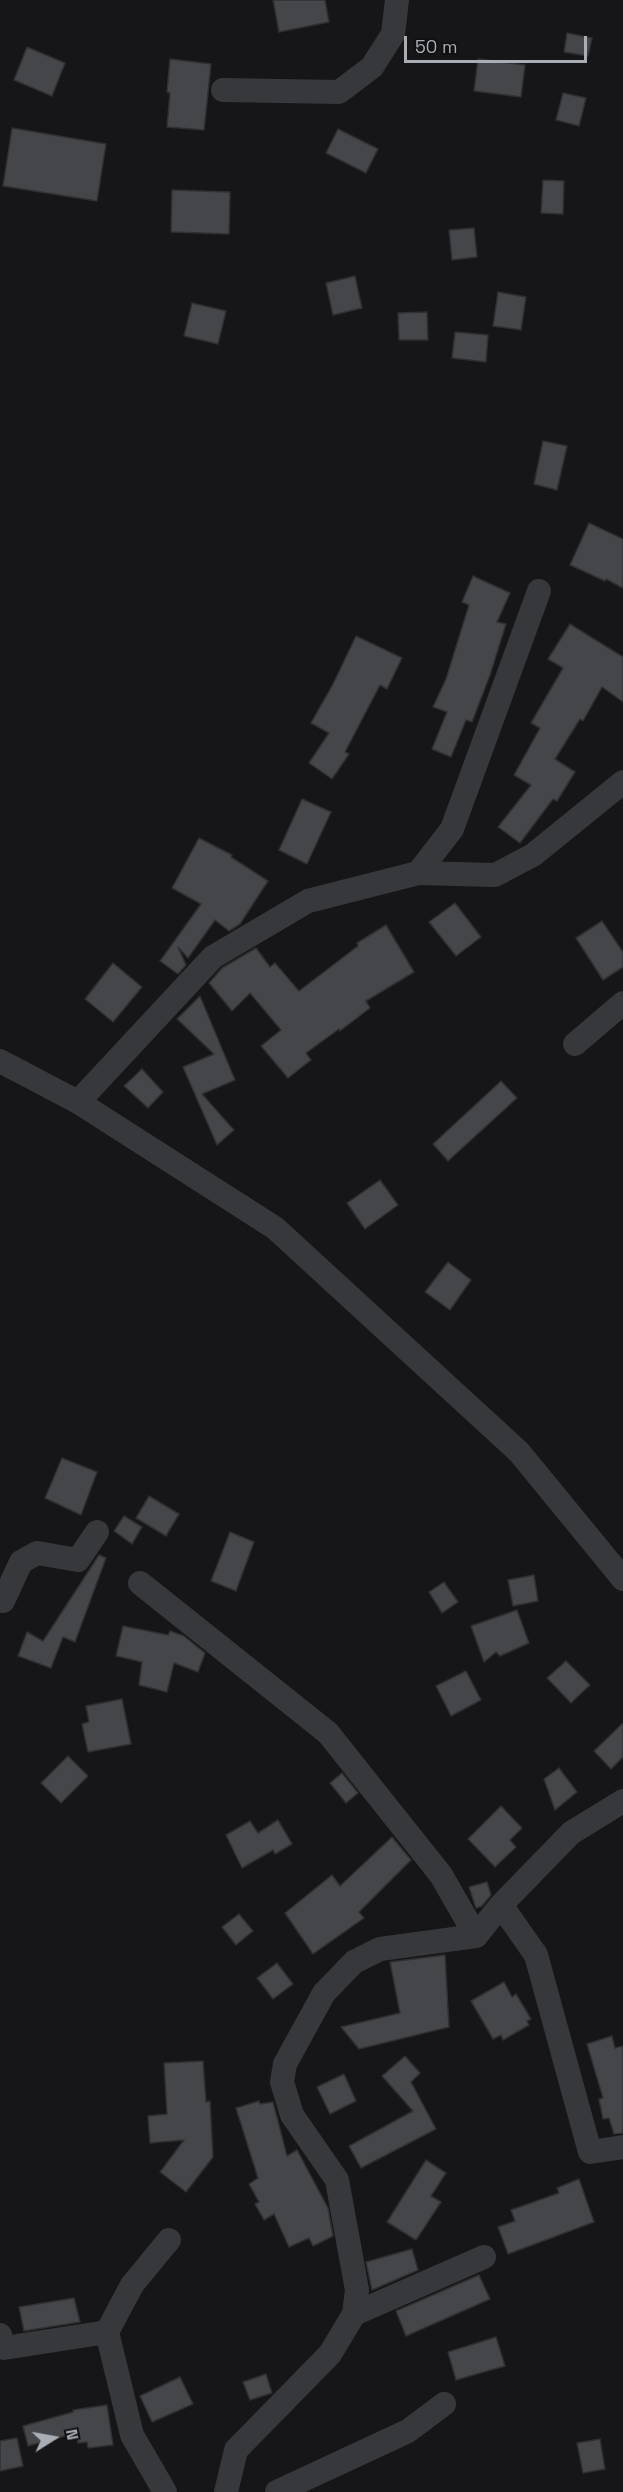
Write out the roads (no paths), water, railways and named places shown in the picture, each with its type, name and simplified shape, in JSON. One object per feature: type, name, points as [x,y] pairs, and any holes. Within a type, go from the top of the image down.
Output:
[{"type":"street","points":[[223,90],[339,92],[372,67],[393,34],[398,0]]},
{"type":"street","points":[[418,873],[452,829],[539,591]]},
{"type":"street","points":[[78,1102],[213,957],[308,901],[418,873],[495,875],[533,855],[623,782]]},
{"type":"street","points":[[575,1044],[623,1003]]},
{"type":"street","points":[[0,1061],[78,1102],[275,1228],[519,1452],[621,1572]]},
{"type":"street","points":[[1,1603],[21,1562],[38,1553],[78,1560],[97,1532]]},
{"type":"street","points":[[140,1582],[328,1732],[441,1875],[476,1936]]},
{"type":"street","points":[[226,2492],[236,2450],[330,2354],[354,2314],[357,2290],[337,2180],[292,2115],[282,2082],[285,2064],[324,1993],[354,1962],[380,1949],[476,1936],[501,1905],[571,1833],[623,1801]]},
{"type":"street","points":[[501,1905],[536,1955],[590,2152],[623,2147]]},
{"type":"street","points":[[165,2492],[132,2435],[107,2332],[132,2285],[169,2240]]},
{"type":"street","points":[[354,2314],[484,2258]]},
{"type":"street","points":[[0,2335],[4,2348],[107,2332]]},
{"type":"street","points":[[277,2492],[408,2431],[444,2404]]}]
